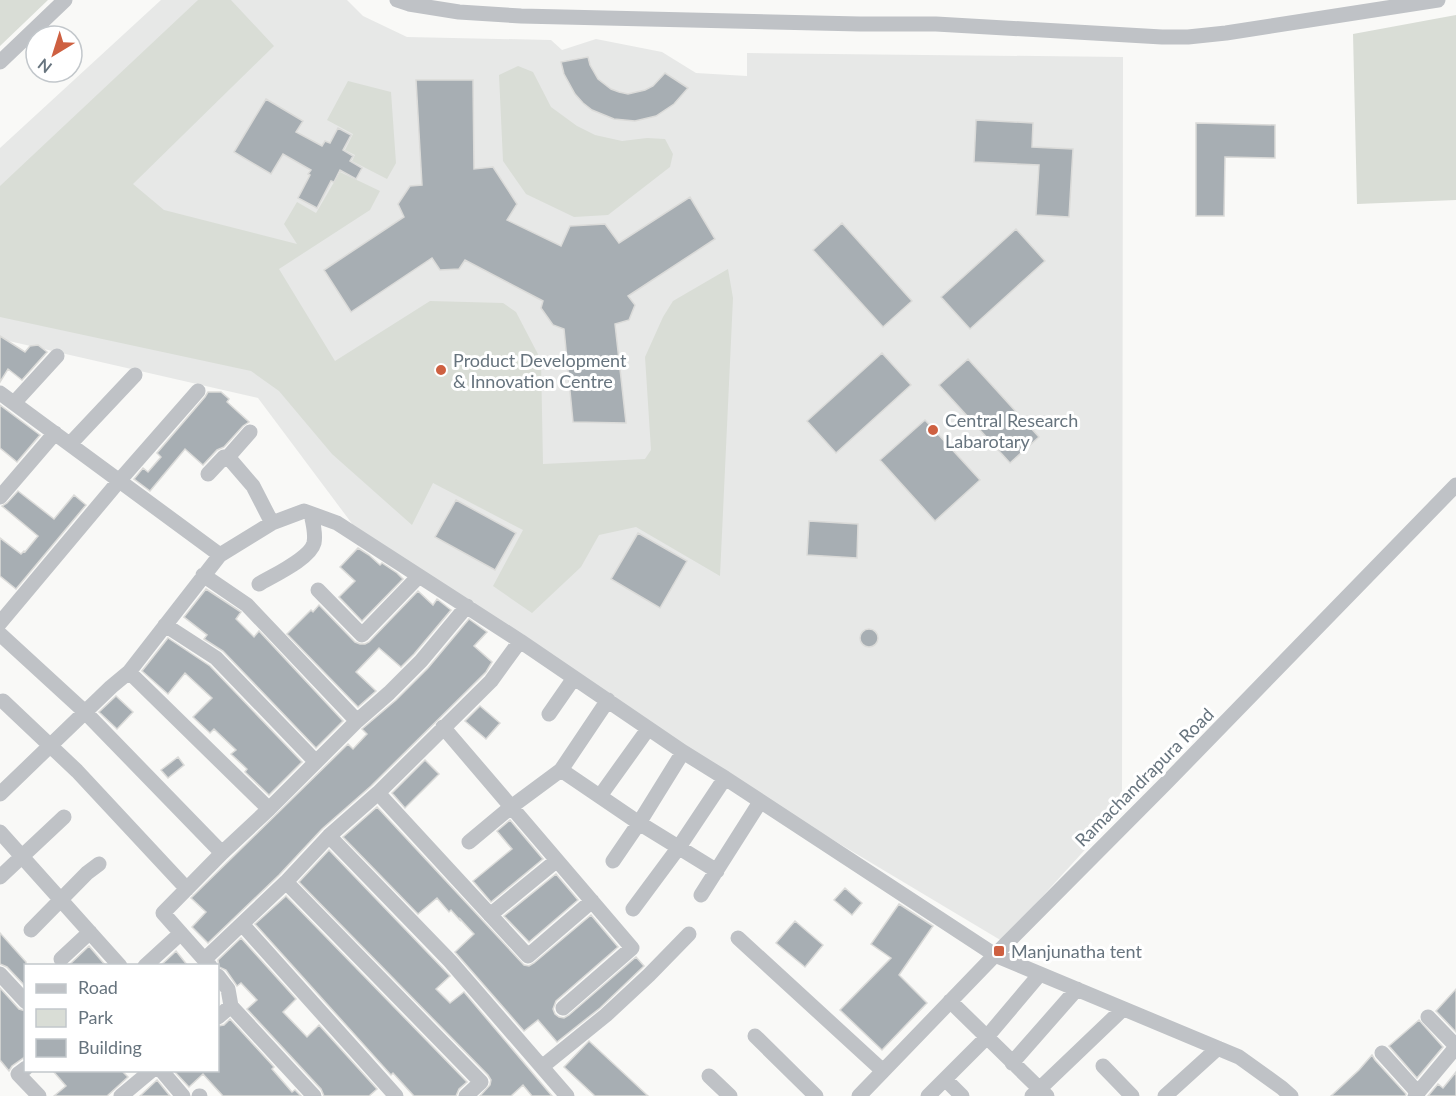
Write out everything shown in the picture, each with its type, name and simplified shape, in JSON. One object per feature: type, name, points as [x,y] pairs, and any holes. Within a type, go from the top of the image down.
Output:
[{"type":"street","points":[[0,62],[65,0]]},
{"type":"street","points":[[397,0],[433,8],[510,16],[936,24],[1171,37],[1226,33],[1438,0]]},
{"type":"street","points":[[14,403],[57,356]]},
{"type":"street","points":[[70,444],[135,375]]},
{"type":"street","points":[[0,623],[198,391]]},
{"type":"street","points":[[0,393],[220,555]]},
{"type":"street","points":[[208,474],[224,457],[228,457],[250,432]]},
{"type":"street","points":[[0,497],[55,433]]},
{"type":"street","points":[[228,457],[253,486],[272,523]]},
{"type":"street","name":"Ramachandrapura Road","points":[[859,1096],[1456,485]]},
{"type":"street","points":[[0,794],[129,672],[220,555],[272,523],[304,511],[337,523],[467,606],[648,729],[995,955],[1239,1057],[1282,1093]]},
{"type":"street","points":[[259,584],[310,551],[314,543],[311,514]]},
{"type":"street","points":[[203,575],[247,605],[357,721]]},
{"type":"street","points":[[318,590],[362,635],[419,576]]},
{"type":"street","points":[[467,606],[421,661],[163,913],[207,963],[329,836],[378,793],[491,681],[520,641]]},
{"type":"street","points":[[165,624],[216,658],[316,762]]},
{"type":"street","points":[[0,634],[85,712],[222,854]]},
{"type":"street","points":[[129,672],[269,809]]},
{"type":"street","points":[[549,714],[574,678]]},
{"type":"street","points":[[470,842],[511,807],[561,770],[608,700]]},
{"type":"street","points":[[3,701],[77,771],[187,889]]},
{"type":"street","points":[[443,727],[632,948],[563,1008]]},
{"type":"street","points":[[600,796],[648,729]]},
{"type":"street","points":[[613,861],[683,752]]},
{"type":"street","points":[[561,770],[639,823],[717,871]]},
{"type":"street","points":[[633,909],[679,847],[725,778]]},
{"type":"street","points":[[378,793],[528,956],[592,901]]},
{"type":"street","points":[[701,895],[760,802]]},
{"type":"street","points":[[0,877],[64,817]]},
{"type":"street","points":[[0,832],[118,964]]},
{"type":"street","points":[[329,836],[450,961],[567,1096]]},
{"type":"street","points":[[490,915],[556,861]]},
{"type":"street","points":[[31,930],[87,873],[99,864]]},
{"type":"street","points":[[286,882],[481,1082],[466,1096]]},
{"type":"street","points":[[242,924],[396,1096]]},
{"type":"street","points":[[62,958],[90,932]]},
{"type":"street","points":[[147,964],[181,933]]},
{"type":"street","points":[[543,1066],[606,1015],[689,934]]},
{"type":"street","points":[[738,938],[883,1071]]},
{"type":"street","points":[[0,974],[24,1000]]},
{"type":"street","points":[[928,1096],[986,1038],[1040,974]]},
{"type":"street","points":[[219,977],[228,989],[231,1006],[314,1096]]},
{"type":"street","points":[[1012,1063],[1077,989]]},
{"type":"street","points":[[950,1001],[1040,1094],[1123,1009]]},
{"type":"street","points":[[219,1016],[231,1006]]},
{"type":"street","points":[[1382,1053],[1417,1094],[1456,1046],[1428,1017]]},
{"type":"street","points":[[756,1036],[816,1096]]},
{"type":"street","points":[[1165,1096],[1218,1048]]},
{"type":"street","points":[[1103,1066],[1132,1096]]},
{"type":"street","points":[[24,1070],[18,1074],[39,1096]]},
{"type":"street","points":[[121,1096],[151,1072]]},
{"type":"street","points":[[162,1072],[183,1096]]},
{"type":"street","points":[[709,1076],[730,1096]]},
{"type":"street","points":[[945,1079],[962,1096]]},
{"type":"shaded area","points":[[161,0],[347,0],[363,16],[407,37],[551,40],[562,50],[596,39],[662,52],[696,73],[747,76],[747,53],[1123,57],[1122,809],[1002,941],[741,785],[353,525],[258,398],[0,339],[0,148],[70,84],[84,84],[84,71]]},
{"type":"green space","points":[[0,0],[48,0],[0,46]]},
{"type":"green space","points":[[198,0],[231,0],[274,46],[133,184],[164,210],[297,244],[284,224],[297,202],[316,213],[340,172],[380,191],[370,210],[279,269],[335,361],[430,301],[503,303],[516,312],[541,360],[543,464],[645,459],[651,450],[645,357],[673,301],[728,269],[733,298],[720,576],[636,527],[599,535],[581,567],[532,613],[493,586],[523,530],[433,483],[412,525],[332,454],[279,391],[251,371],[0,317],[0,186]]},
{"type":"green space","points":[[1456,15],[1456,200],[1357,204],[1353,34]]},
{"type":"green space","points":[[518,66],[533,72],[551,107],[577,126],[595,135],[622,141],[647,138],[665,139],[673,154],[670,167],[608,215],[574,217],[526,194],[503,161],[499,75]]},
{"type":"green space","points":[[348,81],[391,92],[396,163],[387,179],[352,161],[355,155],[345,150],[353,134],[327,120]]},
{"type":"building","points":[[588,57],[598,79],[619,92],[628,94],[645,90],[653,86],[665,73],[688,88],[674,104],[656,116],[635,121],[614,119],[592,110],[583,103],[564,74],[561,62]]},
{"type":"building","points":[[416,80],[473,80],[474,169],[493,167],[517,204],[507,220],[561,246],[570,226],[605,224],[619,243],[690,197],[715,239],[628,296],[635,305],[629,320],[615,324],[626,423],[573,422],[564,329],[553,325],[541,308],[543,301],[465,260],[459,269],[440,270],[432,258],[351,312],[324,270],[404,217],[398,204],[410,186],[422,185]]},
{"type":"building","points":[[266,99],[303,121],[296,132],[322,146],[325,141],[330,143],[338,128],[351,135],[343,150],[353,156],[350,161],[362,168],[356,179],[340,170],[334,182],[331,181],[317,208],[298,198],[311,170],[283,154],[271,174],[234,152]]},
{"type":"building","points":[[976,120],[1033,123],[1032,147],[1073,149],[1069,217],[1036,215],[1039,165],[974,162]]},
{"type":"building","points":[[1196,123],[1275,125],[1275,158],[1225,157],[1224,216],[1196,216]]},
{"type":"building","points":[[842,223],[912,301],[883,327],[813,250]]},
{"type":"building","points":[[1016,229],[1045,261],[970,329],[941,297]]},
{"type":"building","points":[[0,336],[25,352],[30,346],[38,345],[47,352],[22,380],[8,369],[0,382]]},
{"type":"building","points":[[882,353],[911,385],[836,453],[807,421]]},
{"type":"building","points":[[968,359],[1039,437],[1010,463],[939,385]]},
{"type":"building","points":[[208,392],[221,392],[229,399],[227,402],[249,422],[203,465],[185,449],[150,491],[134,479],[143,468],[148,472],[161,457],[157,453]]},
{"type":"building","points":[[0,405],[40,435],[17,462],[0,448]]},
{"type":"building","points":[[925,420],[980,480],[935,521],[880,460]]},
{"type":"building","points":[[18,491],[54,519],[74,495],[86,505],[16,589],[0,576],[0,538],[21,554],[38,536],[2,506]]},
{"type":"building","points":[[456,500],[516,533],[495,570],[435,537]]},
{"type":"building","points":[[809,521],[858,524],[857,558],[807,555]]},
{"type":"building","points":[[638,533],[687,561],[660,608],[611,579]]},
{"type":"building","points":[[358,548],[403,579],[362,621],[339,597],[355,581],[340,567]]},
{"type":"building","points":[[206,589],[241,612],[236,619],[254,637],[259,631],[343,721],[316,748],[223,651],[204,639],[207,635],[184,617]]},
{"type":"building","points":[[418,591],[433,605],[437,599],[451,610],[401,667],[379,648],[356,672],[376,691],[358,707],[287,634],[319,605],[355,642],[365,644]]},
{"type":"building","points":[[469,619],[487,632],[474,646],[492,662],[486,672],[371,786],[322,829],[279,875],[208,943],[192,927],[206,912],[191,898],[348,744],[353,749],[367,734],[362,729],[428,668]]},
{"type":"building","points":[[865,629],[873,629],[878,634],[876,645],[865,647],[860,642],[860,634]]},
{"type":"building","points":[[168,638],[210,666],[302,762],[269,795],[245,772],[247,769],[231,754],[236,750],[214,729],[210,733],[193,717],[212,698],[185,673],[168,694],[142,671]]},
{"type":"building","points":[[116,696],[133,712],[117,729],[99,712]]},
{"type":"building","points":[[480,706],[500,723],[486,739],[465,721]]},
{"type":"building","points":[[178,757],[184,765],[168,778],[161,770]]},
{"type":"building","points":[[425,760],[439,774],[405,808],[392,793]]},
{"type":"building","points":[[377,807],[524,965],[529,966],[534,963],[591,915],[618,947],[556,1001],[553,1009],[559,1017],[564,1018],[569,1015],[636,957],[644,966],[600,1008],[557,1042],[538,1020],[524,1031],[455,952],[474,934],[437,898],[418,914],[343,837]]},
{"type":"building","points":[[510,820],[543,859],[491,902],[473,881],[512,849],[497,831]]},
{"type":"building","points":[[329,850],[450,976],[436,989],[450,1003],[464,992],[552,1096],[532,1096],[523,1085],[511,1096],[480,1096],[490,1085],[491,1080],[488,1075],[299,882]]},
{"type":"building","points":[[556,874],[578,900],[529,942],[504,916]]},
{"type":"building","points":[[845,888],[862,903],[852,915],[834,900]]},
{"type":"building","points":[[286,896],[467,1082],[459,1089],[456,1096],[414,1096],[393,1073],[391,1075],[255,924]]},
{"type":"building","points":[[899,904],[933,926],[899,975],[927,1003],[882,1050],[840,1010],[891,958],[871,944]]},
{"type":"building","points":[[795,921],[823,945],[805,967],[776,943]]},
{"type":"building","points":[[0,933],[26,962],[24,964],[24,985],[7,967],[0,964]]},
{"type":"building","points":[[241,938],[296,999],[283,1012],[307,1037],[319,1025],[377,1089],[369,1096],[324,1096],[321,1089],[247,1009],[257,1000],[241,983],[237,986],[226,970],[219,967],[218,960]]},
{"type":"building","points":[[89,946],[104,964],[70,964]]},
{"type":"building","points":[[176,951],[186,964],[162,964]]},
{"type":"building","points":[[0,988],[19,1009],[24,1010],[24,1057],[9,1071],[0,1060]]},
{"type":"building","points":[[1456,989],[1456,1032],[1436,1011]]},
{"type":"building","points":[[230,1019],[274,1067],[272,1069],[292,1092],[295,1090],[301,1096],[223,1096],[203,1074],[189,1087],[175,1072],[219,1072],[219,1026],[224,1025]]},
{"type":"building","points":[[1419,1020],[1443,1047],[1417,1078],[1389,1046]]},
{"type":"building","points":[[589,1041],[648,1096],[595,1096],[564,1067]]},
{"type":"building","points":[[1372,1055],[1406,1094],[1405,1096],[1331,1096],[1359,1070]]},
{"type":"building","points":[[54,1072],[123,1072],[128,1077],[107,1096],[54,1096],[66,1086]]},
{"type":"building","points":[[1456,1072],[1456,1096],[1428,1096],[1438,1084],[1443,1088]]},
{"type":"building","points":[[157,1080],[170,1096],[140,1096]]},
{"type":"place","name":"Product Development & Innovation Centre","points":[[441,370]]},
{"type":"place","name":"Central Research Labarotary","points":[[933,430]]},
{"type":"place","name":"Manjunatha tent","points":[[999,951]]}]
